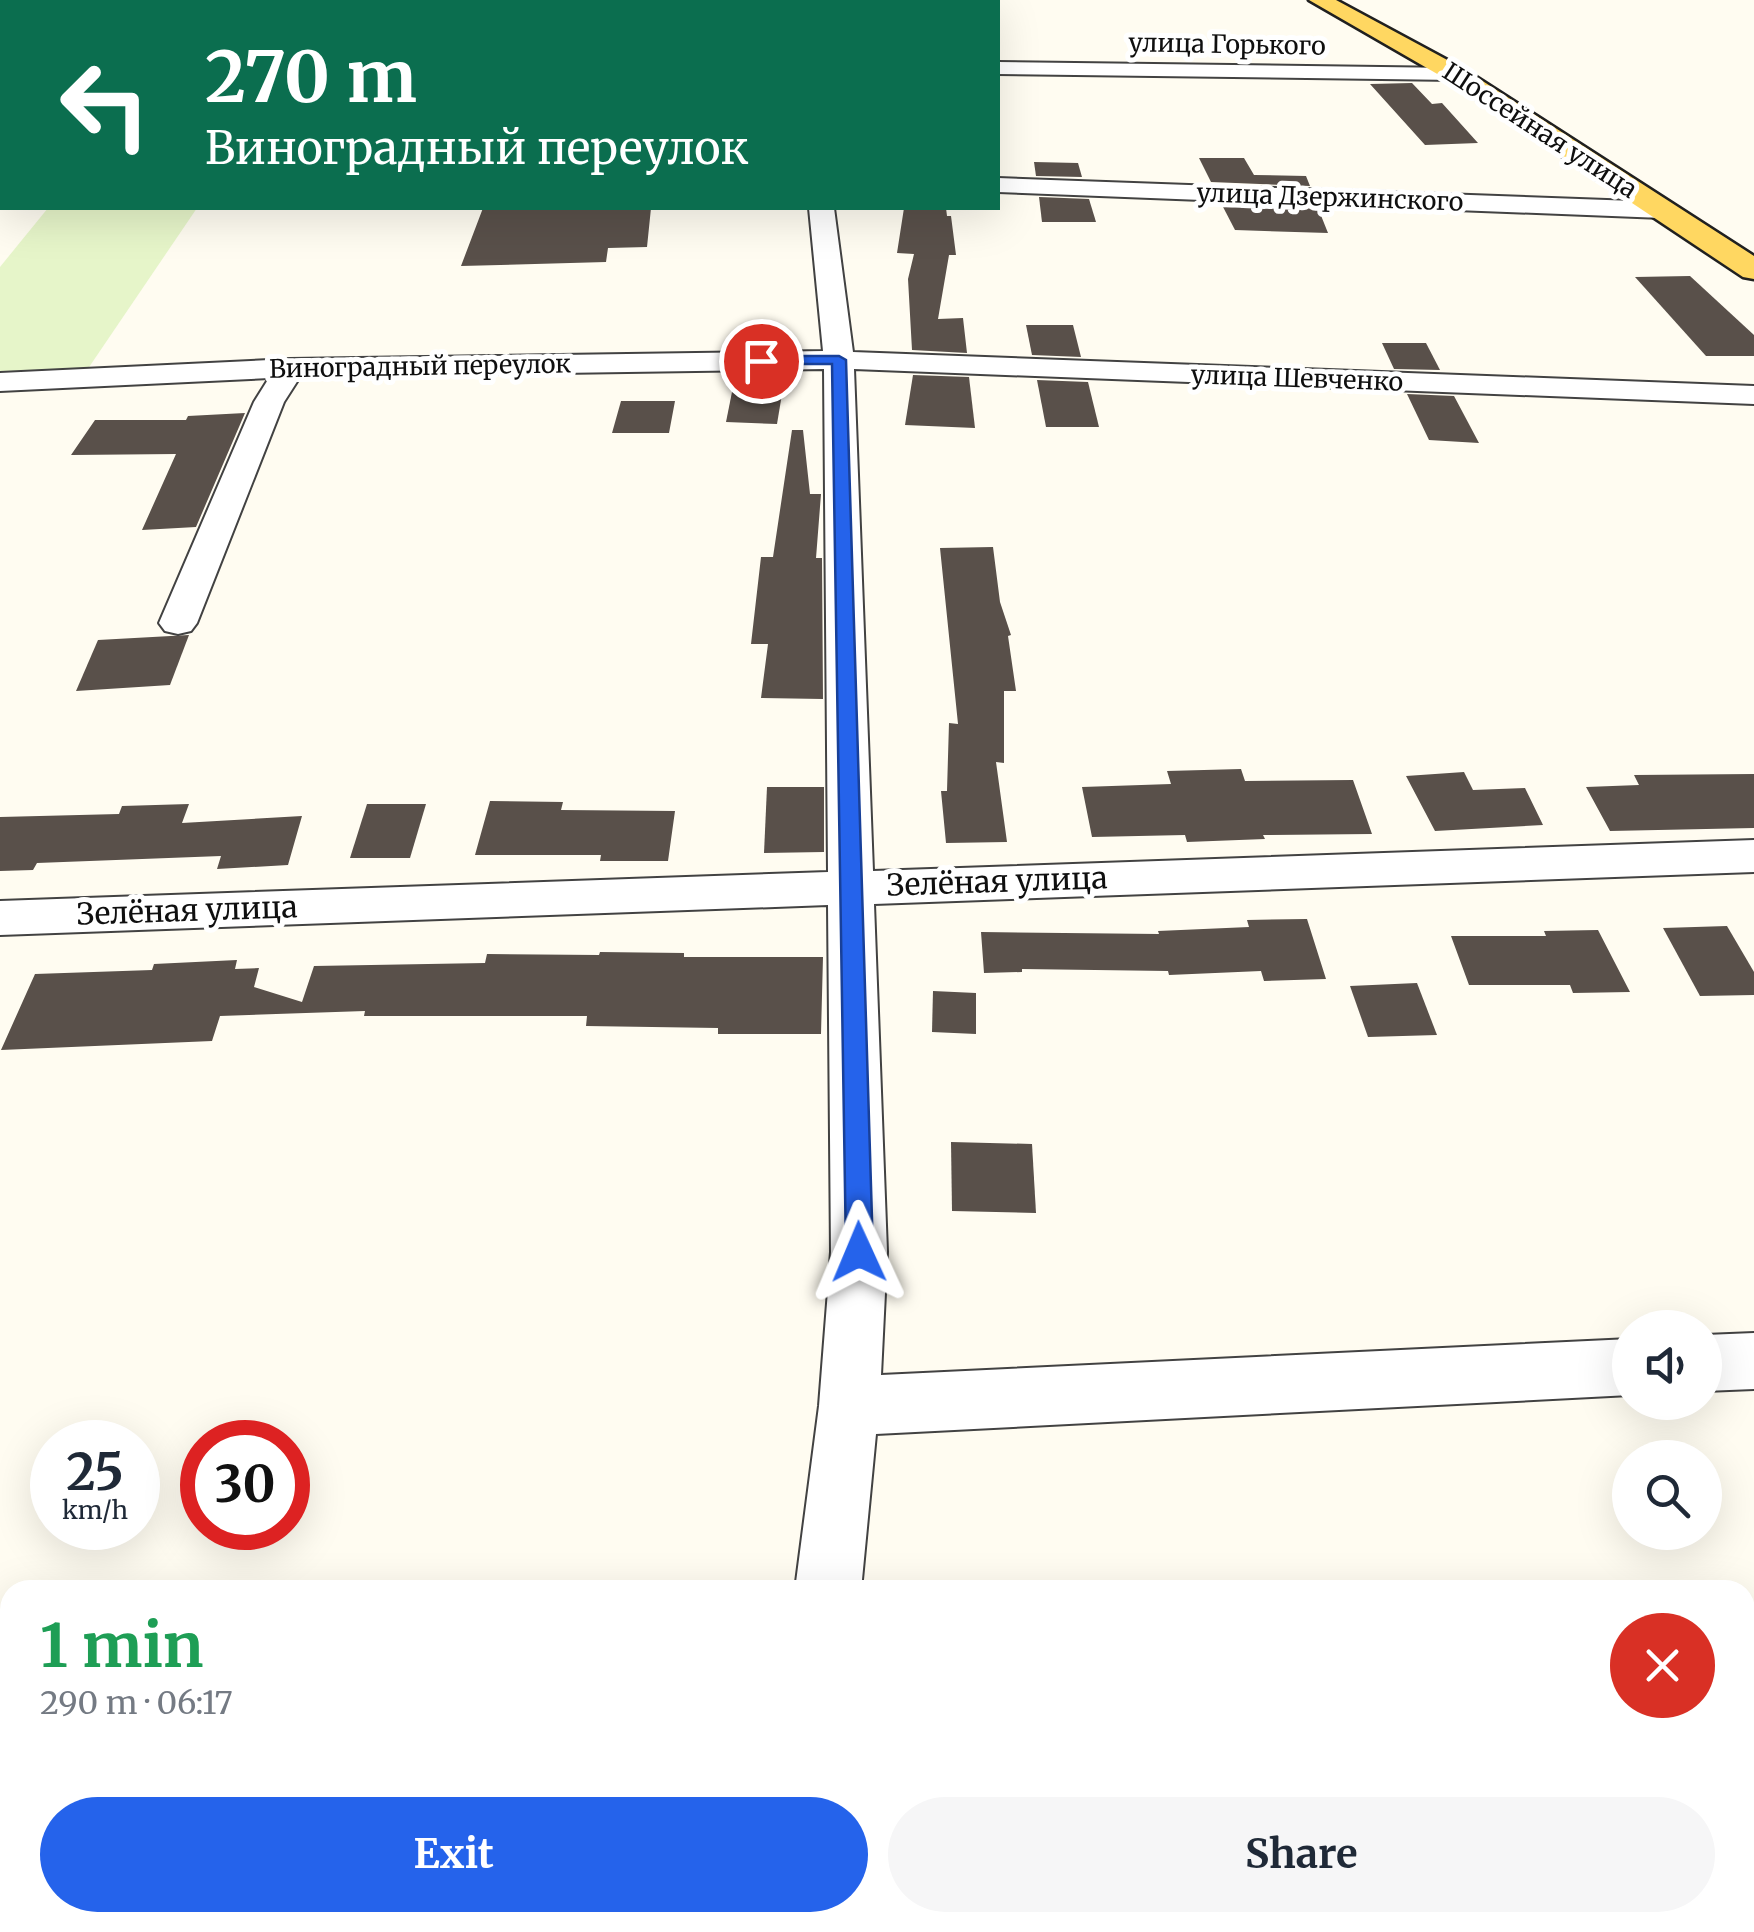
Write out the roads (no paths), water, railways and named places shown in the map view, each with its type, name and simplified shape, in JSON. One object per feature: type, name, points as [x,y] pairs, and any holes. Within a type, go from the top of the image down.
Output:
[{"type":"main road","name":"Шоссейная улица","points":[[1320,0],[1455,74],[1754,270]]},
{"type":"street","name":"улица Горького","points":[[1000,68],[1455,74]]},
{"type":"street","name":"улица Дзержинского","points":[[1000,185],[1662,210]]},
{"type":"street","points":[[821,210],[839,360],[854,886],[859,1252],[850,1406],[829,1580]]},
{"type":"street","name":"Виноградный переулок","points":[[0,382],[290,368],[839,360]]},
{"type":"street","name":"улица Шевченко","points":[[839,360],[1754,395]]},
{"type":"street","points":[[178,623],[269,402],[290,368]]},
{"type":"street","name":"Зелёная улица","points":[[0,918],[1754,856]]},
{"type":"street","points":[[1722,1362],[1754,1361]]},
{"type":"street","points":[[850,1406],[1612,1368]]}]
